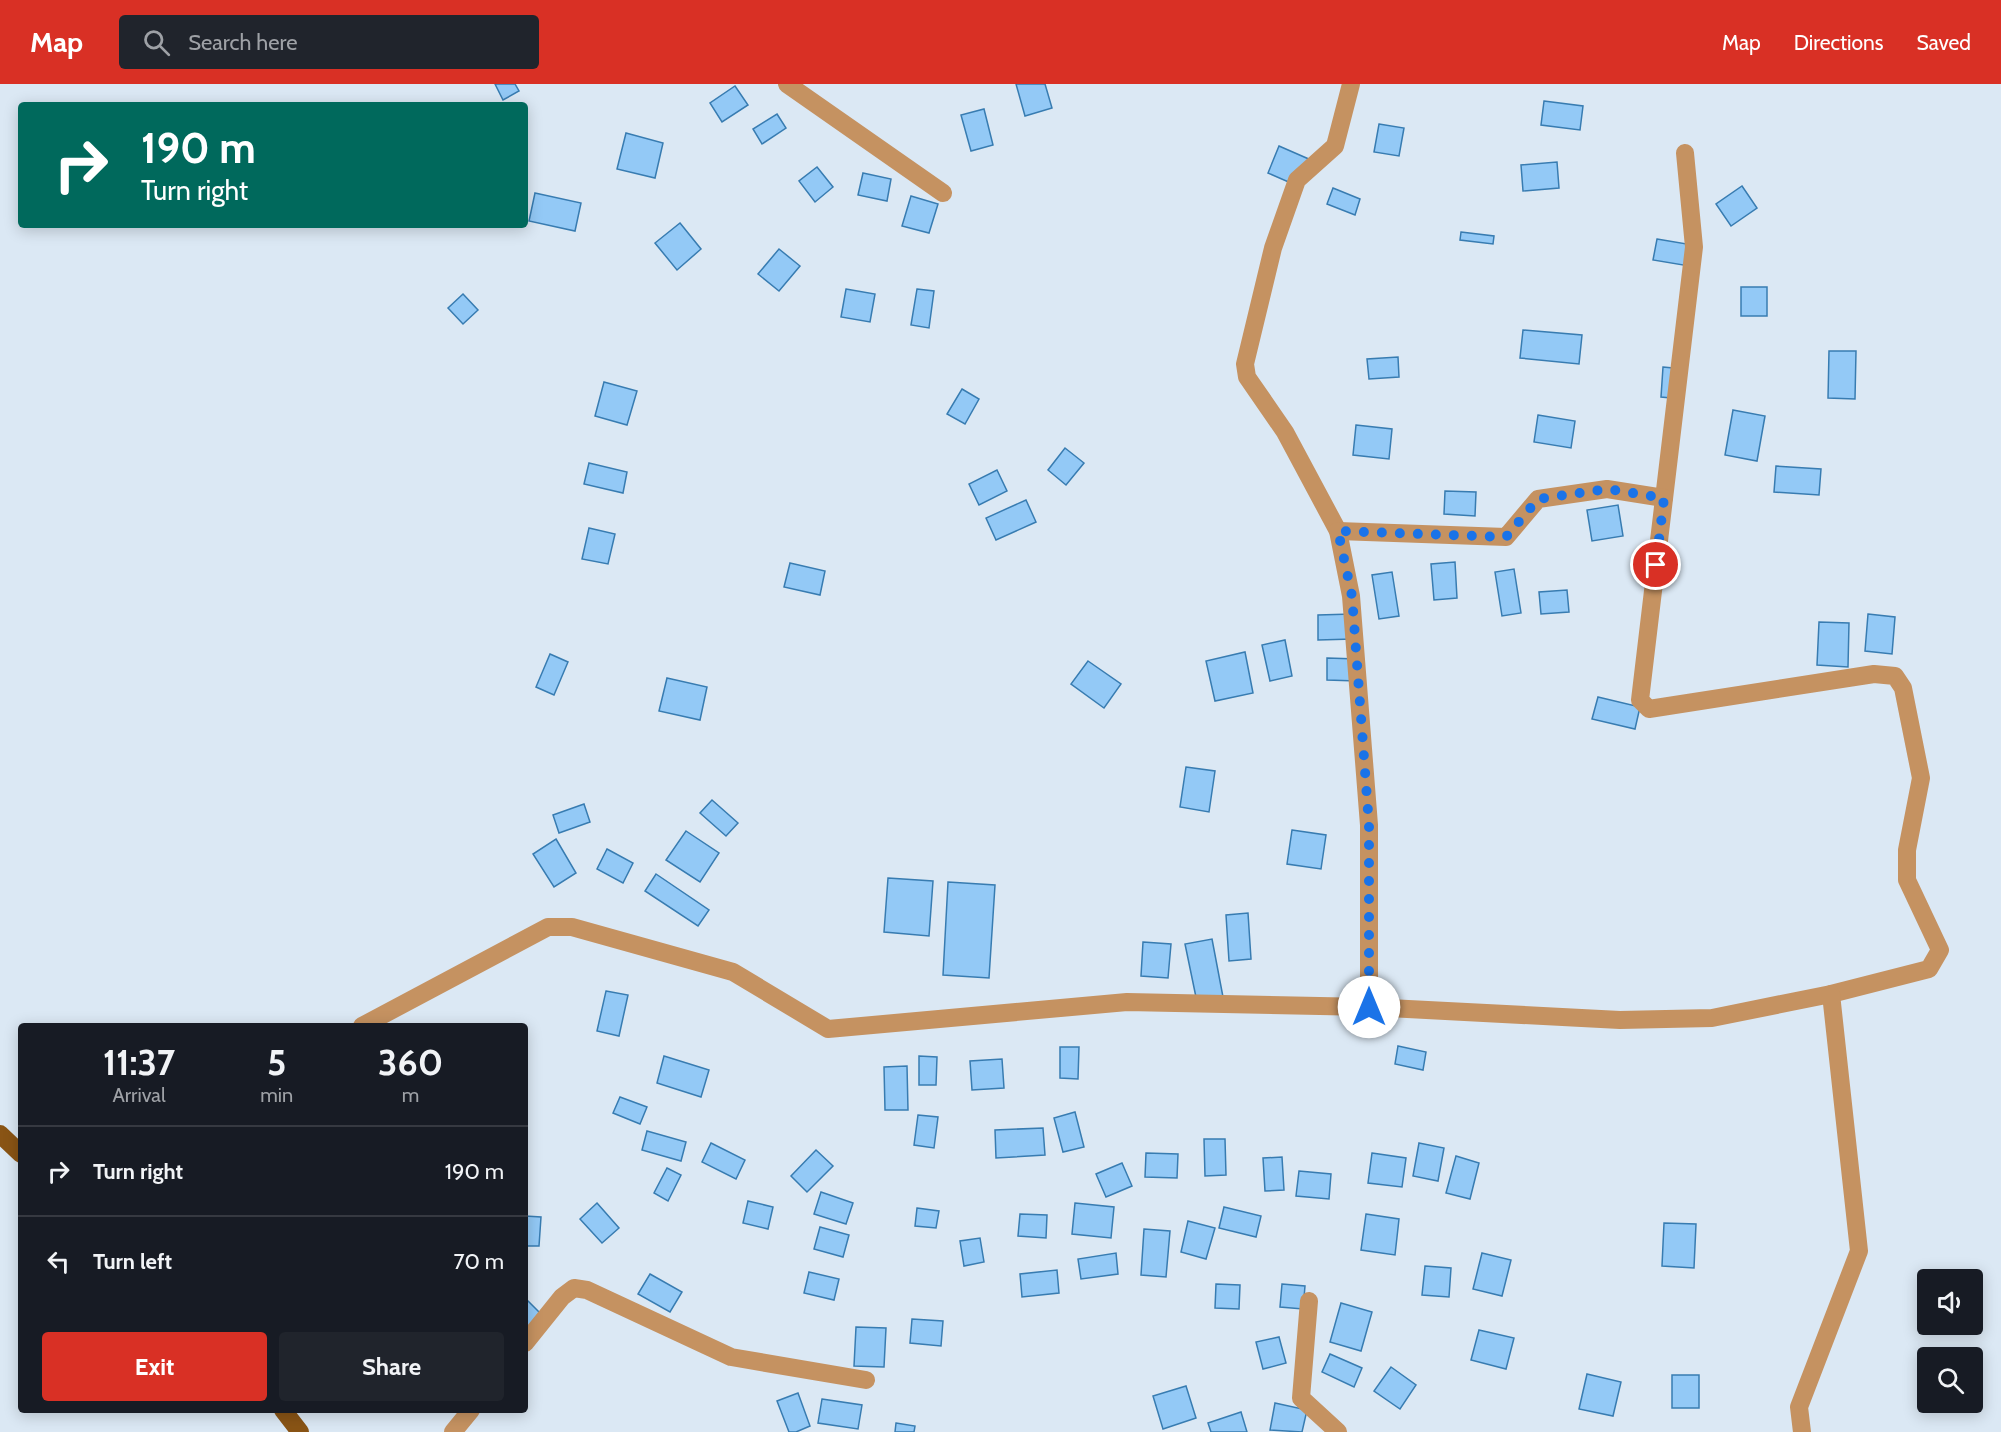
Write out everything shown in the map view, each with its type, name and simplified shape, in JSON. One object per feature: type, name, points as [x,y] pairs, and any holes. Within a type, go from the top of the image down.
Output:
[{"type":"main road","points":[[0,1134],[18,1151]]},
{"type":"main road","points":[[285,1413],[300,1432]]},
{"type":"street","points":[[787,84],[944,193]]},
{"type":"street","points":[[1351,84],[1335,146],[1297,180],[1274,248],[1245,364],[1247,376],[1285,432],[1338,531],[1352,596],[1369,825],[1369,1007]]},
{"type":"street","points":[[368,1023],[548,927],[572,927],[733,972],[828,1029],[1127,1002],[1369,1007],[1620,1020],[1712,1018],[1832,994],[1929,969],[1940,950],[1908,880],[1907,849],[1921,778],[1903,688],[1895,676],[1874,674],[1649,709],[1640,700],[1694,247],[1685,153]]},
{"type":"street","points":[[1338,531],[1506,537],[1538,499],[1607,489],[1664,498]]},
{"type":"street","points":[[1802,1432],[1799,1407],[1859,1251],[1832,994]]},
{"type":"street","points":[[528,1339],[562,1298],[574,1288],[587,1290],[730,1357],[866,1380]]},
{"type":"street","points":[[1309,1301],[1301,1398],[1338,1432]]},
{"type":"street","points":[[453,1432],[469,1413]]},
{"type":"building","points":[[495,84],[515,84],[519,91],[503,100]]},
{"type":"building","points":[[1016,84],[1045,84],[1052,108],[1025,116]]},
{"type":"building","points":[[735,86],[748,105],[722,122],[710,103]]},
{"type":"building","points":[[1544,101],[1583,106],[1580,130],[1541,125]]},
{"type":"building","points":[[984,109],[993,145],[971,151],[961,115]]},
{"type":"building","points":[[777,114],[786,128],[762,144],[753,129]]},
{"type":"building","points":[[1379,124],[1404,128],[1399,156],[1374,152]]},
{"type":"building","points":[[626,133],[663,143],[655,178],[617,169]]},
{"type":"building","points":[[1279,146],[1311,160],[1300,187],[1268,173]]},
{"type":"building","points":[[1557,162],[1559,188],[1523,191],[1521,165]]},
{"type":"building","points":[[817,167],[833,187],[815,202],[799,181]]},
{"type":"building","points":[[863,173],[891,179],[887,201],[858,195]]},
{"type":"building","points":[[1742,186],[1757,208],[1731,226],[1716,204]]},
{"type":"building","points":[[1333,188],[1360,199],[1355,215],[1327,204]]},
{"type":"building","points":[[535,193],[581,203],[575,231],[529,221]]},
{"type":"building","points":[[911,196],[938,204],[929,233],[902,226]]},
{"type":"building","points":[[680,223],[701,249],[677,270],[655,243]]},
{"type":"building","points":[[1461,232],[1494,236],[1493,244],[1460,240]]},
{"type":"building","points":[[1657,239],[1693,245],[1689,266],[1653,260]]},
{"type":"building","points":[[779,249],[800,266],[779,291],[758,274]]},
{"type":"building","points":[[1741,287],[1767,287],[1767,316],[1741,316]]},
{"type":"building","points":[[846,289],[875,294],[870,322],[841,317]]},
{"type":"building","points":[[917,289],[934,291],[929,328],[911,325]]},
{"type":"building","points":[[463,294],[478,310],[463,324],[448,308]]},
{"type":"building","points":[[1523,330],[1582,335],[1579,364],[1520,358]]},
{"type":"building","points":[[1829,351],[1856,351],[1855,399],[1828,398]]},
{"type":"building","points":[[1398,357],[1399,377],[1369,379],[1367,359]]},
{"type":"building","points":[[1663,367],[1683,369],[1681,399],[1661,397]]},
{"type":"building","points":[[604,382],[637,391],[627,425],[595,416]]},
{"type":"building","points":[[962,389],[979,399],[965,424],[947,414]]},
{"type":"building","points":[[1733,410],[1765,416],[1757,461],[1725,455]]},
{"type":"building","points":[[1538,415],[1575,421],[1571,448],[1534,442]]},
{"type":"building","points":[[1356,425],[1392,429],[1389,459],[1353,455]]},
{"type":"building","points":[[1065,448],[1084,463],[1066,485],[1048,470]]},
{"type":"building","points":[[589,463],[627,472],[623,493],[584,484]]},
{"type":"building","points":[[1776,466],[1821,469],[1819,495],[1774,492]]},
{"type":"building","points":[[997,470],[1007,491],[979,505],[969,484]]},
{"type":"building","points":[[1445,491],[1476,492],[1475,516],[1444,514]]},
{"type":"building","points":[[1026,500],[1036,522],[996,540],[986,518]]},
{"type":"building","points":[[1618,505],[1623,536],[1592,541],[1587,510]]},
{"type":"building","points":[[589,528],[615,534],[608,564],[582,559]]},
{"type":"building","points":[[1455,562],[1457,598],[1434,600],[1431,564]]},
{"type":"building","points":[[790,563],[825,571],[820,595],[784,587]]},
{"type":"building","points":[[1514,569],[1521,613],[1502,616],[1495,572]]},
{"type":"building","points":[[1392,572],[1399,616],[1379,619],[1372,575]]},
{"type":"building","points":[[1567,590],[1569,612],[1541,614],[1539,592]]},
{"type":"building","points":[[1352,614],[1353,639],[1318,640],[1318,615]]},
{"type":"building","points":[[1868,614],[1895,617],[1892,654],[1865,651]]},
{"type":"building","points":[[1819,622],[1849,623],[1848,667],[1817,665]]},
{"type":"building","points":[[1285,640],[1292,676],[1270,681],[1262,645]]},
{"type":"building","points":[[1245,652],[1253,693],[1215,701],[1206,661]]},
{"type":"building","points":[[550,654],[568,662],[554,695],[536,687]]},
{"type":"building","points":[[1327,658],[1357,659],[1357,681],[1327,680]]},
{"type":"building","points":[[1088,661],[1121,684],[1104,708],[1071,684]]},
{"type":"building","points":[[667,678],[707,687],[700,720],[659,711]]},
{"type":"building","points":[[1598,697],[1640,707],[1635,729],[1592,719]]},
{"type":"building","points":[[1186,767],[1215,771],[1209,812],[1180,807]]},
{"type":"building","points":[[712,800],[738,823],[726,836],[700,813]]},
{"type":"building","points":[[584,804],[590,822],[559,833],[553,815]]},
{"type":"building","points":[[1292,830],[1326,835],[1321,869],[1287,864]]},
{"type":"building","points":[[686,831],[719,853],[700,882],[666,860]]},
{"type":"building","points":[[556,839],[576,873],[554,887],[533,854]]},
{"type":"building","points":[[607,849],[633,863],[623,883],[597,869]]},
{"type":"building","points":[[656,874],[709,910],[698,926],[645,891]]},
{"type":"building","points":[[888,878],[933,881],[929,936],[884,932]]},
{"type":"building","points":[[948,882],[995,885],[989,978],[943,975]]},
{"type":"building","points":[[1248,913],[1251,959],[1229,961],[1226,915]]},
{"type":"building","points":[[1212,939],[1223,997],[1197,1002],[1185,944]]},
{"type":"building","points":[[1143,942],[1171,944],[1168,978],[1141,976]]},
{"type":"building","points":[[606,991],[628,995],[619,1036],[597,1031]]},
{"type":"building","points":[[1398,1046],[1426,1052],[1423,1070],[1395,1064]]},
{"type":"building","points":[[1060,1047],[1079,1047],[1078,1079],[1060,1078]]},
{"type":"building","points":[[664,1056],[709,1070],[701,1097],[657,1083]]},
{"type":"building","points":[[919,1056],[937,1057],[936,1085],[919,1085]]},
{"type":"building","points":[[1002,1059],[1004,1088],[972,1090],[970,1061]]},
{"type":"building","points":[[907,1066],[908,1110],[885,1110],[884,1067]]},
{"type":"building","points":[[620,1097],[647,1107],[640,1124],[613,1113]]},
{"type":"building","points":[[1075,1112],[1084,1147],[1063,1152],[1054,1118]]},
{"type":"building","points":[[918,1115],[938,1117],[934,1148],[914,1145]]},
{"type":"building","points":[[1043,1128],[1045,1155],[996,1158],[995,1130]]},
{"type":"building","points":[[647,1131],[686,1142],[681,1161],[642,1150]]},
{"type":"building","points":[[1204,1139],[1225,1139],[1226,1175],[1205,1176]]},
{"type":"building","points":[[711,1143],[745,1160],[736,1179],[702,1162]]},
{"type":"building","points":[[1419,1143],[1444,1148],[1438,1181],[1413,1176]]},
{"type":"building","points":[[816,1150],[833,1166],[807,1192],[791,1176]]},
{"type":"building","points":[[1146,1153],[1178,1154],[1177,1178],[1145,1177]]},
{"type":"building","points":[[1372,1153],[1406,1158],[1402,1187],[1368,1183]]},
{"type":"building","points":[[1456,1156],[1479,1163],[1470,1199],[1446,1193]]},
{"type":"building","points":[[1282,1157],[1284,1190],[1265,1191],[1263,1158]]},
{"type":"building","points":[[1122,1163],[1132,1186],[1106,1197],[1096,1174]]},
{"type":"building","points":[[667,1168],[681,1175],[668,1201],[654,1193]]},
{"type":"building","points":[[1299,1171],[1331,1174],[1329,1199],[1296,1196]]},
{"type":"building","points":[[821,1192],[853,1203],[846,1224],[814,1214]]},
{"type":"building","points":[[748,1201],[773,1207],[768,1229],[743,1223]]},
{"type":"building","points":[[597,1203],[619,1228],[602,1243],[580,1219]]},
{"type":"building","points":[[1075,1203],[1114,1207],[1111,1238],[1072,1234]]},
{"type":"building","points":[[1224,1207],[1261,1216],[1256,1237],[1219,1228]]},
{"type":"building","points":[[917,1208],[939,1211],[936,1228],[915,1226]]},
{"type":"building","points":[[1020,1214],[1047,1215],[1046,1238],[1018,1236]]},
{"type":"building","points":[[1366,1214],[1399,1219],[1395,1255],[1361,1250]]},
{"type":"building","points":[[528,1216],[541,1217],[539,1246],[528,1246]]},
{"type":"building","points":[[1188,1221],[1215,1228],[1206,1259],[1181,1252]]},
{"type":"building","points":[[1664,1223],[1696,1224],[1694,1268],[1662,1266]]},
{"type":"building","points":[[820,1227],[849,1235],[843,1257],[814,1249]]},
{"type":"building","points":[[1144,1229],[1170,1231],[1166,1277],[1141,1275]]},
{"type":"building","points":[[980,1238],[984,1262],[964,1266],[960,1241]]},
{"type":"building","points":[[1116,1253],[1118,1274],[1081,1279],[1078,1259]]},
{"type":"building","points":[[1482,1253],[1511,1260],[1502,1296],[1473,1289]]},
{"type":"building","points":[[1425,1266],[1451,1268],[1449,1297],[1422,1295]]},
{"type":"building","points":[[1057,1270],[1059,1293],[1022,1297],[1020,1274]]},
{"type":"building","points":[[809,1272],[839,1279],[834,1300],[804,1293]]},
{"type":"building","points":[[650,1274],[682,1292],[670,1312],[638,1294]]},
{"type":"building","points":[[1216,1284],[1240,1285],[1239,1309],[1215,1308]]},
{"type":"building","points":[[1282,1284],[1305,1286],[1303,1309],[1280,1307]]},
{"type":"building","points":[[528,1301],[550,1323],[528,1345]]},
{"type":"building","points":[[1341,1303],[1372,1312],[1361,1351],[1330,1342]]},
{"type":"building","points":[[912,1319],[943,1321],[941,1346],[910,1343]]},
{"type":"building","points":[[856,1327],[886,1328],[884,1367],[854,1366]]},
{"type":"building","points":[[1479,1330],[1514,1338],[1506,1369],[1471,1360]]},
{"type":"building","points":[[1279,1337],[1286,1363],[1263,1369],[1256,1342]]},
{"type":"building","points":[[1330,1354],[1362,1368],[1354,1387],[1322,1372]]},
{"type":"building","points":[[1391,1367],[1416,1385],[1400,1409],[1374,1391]]},
{"type":"building","points":[[1587,1374],[1621,1382],[1613,1416],[1579,1409]]},
{"type":"building","points":[[1672,1375],[1699,1375],[1699,1408],[1672,1408]]},
{"type":"building","points":[[1186,1386],[1196,1418],[1163,1429],[1153,1396]]},
{"type":"building","points":[[798,1393],[810,1426],[796,1432],[789,1432],[777,1401]]},
{"type":"building","points":[[822,1399],[862,1405],[858,1429],[818,1423]]},
{"type":"building","points":[[1275,1403],[1307,1410],[1302,1432],[1270,1430]]},
{"type":"building","points":[[1241,1412],[1247,1432],[1211,1432],[1208,1423]]},
{"type":"building","points":[[896,1423],[915,1426],[914,1432],[895,1432]]},
{"type":"route","points":[[1369,1007],[1369,825],[1352,596],[1338,531],[1506,537],[1538,499],[1607,489],[1664,498],[1656,565]]}]
